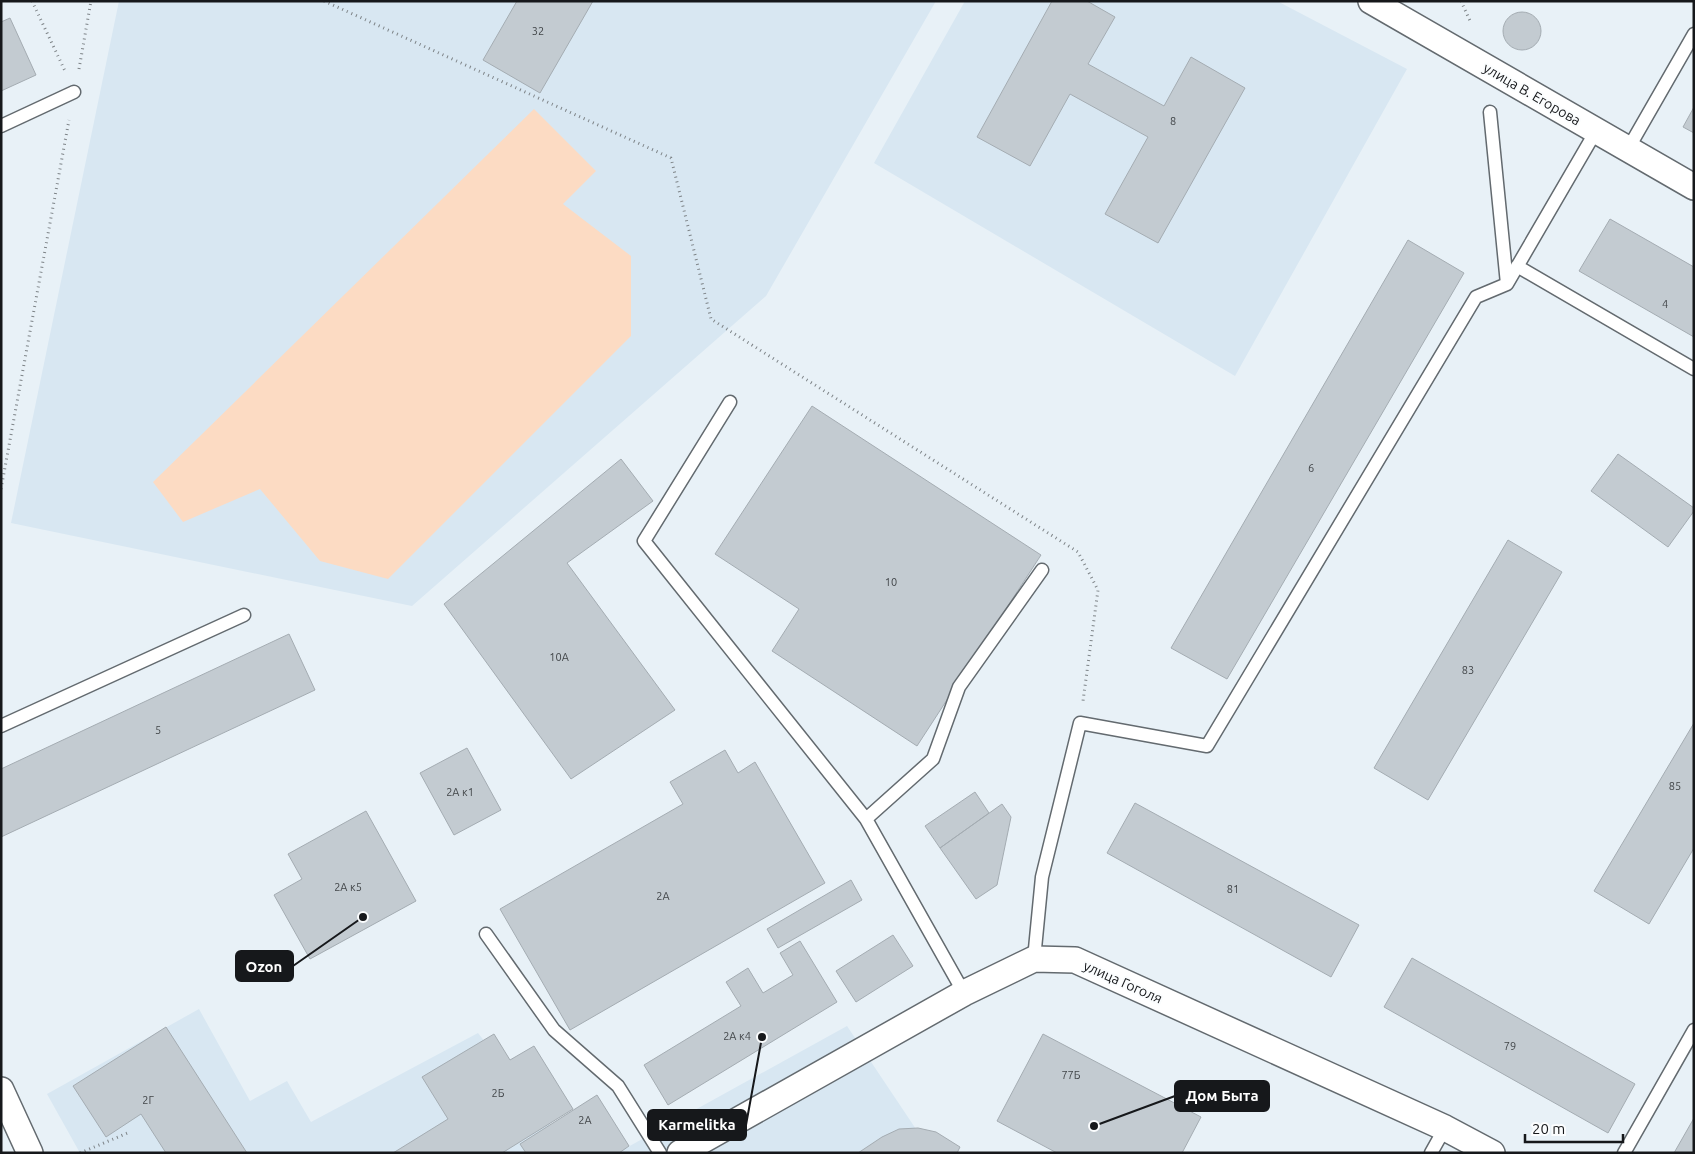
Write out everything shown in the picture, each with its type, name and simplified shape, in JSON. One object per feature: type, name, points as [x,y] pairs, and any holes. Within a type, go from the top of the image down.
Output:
[{"type":"street","name":"улица В. Егорова","points":[[1371,1],[1694,187]]},
{"type":"street","name":"улица Гоголя","points":[[680,1153],[964,994],[1034,959],[1075,960],[1445,1128],[1492,1153]]},
{"type":"street","points":[[1,1090],[30,1153]]},
{"type":"lane","points":[[1628,149],[1694,34]]},
{"type":"lane","points":[[1,126],[74,92]]},
{"type":"lane","points":[[1490,112],[1507,284]]},
{"type":"lane","points":[[1034,959],[1042,877],[1080,722],[1207,746],[1476,297],[1507,284],[1596,131]]},
{"type":"lane","points":[[1517,266],[1694,369]]},
{"type":"lane","points":[[730,402],[644,542],[866,819],[964,994]]},
{"type":"lane","points":[[866,819],[933,759],[959,687],[1042,570]]},
{"type":"lane","points":[[1,726],[244,614]]},
{"type":"lane","points":[[486,934],[554,1030],[618,1086],[660,1153]]},
{"type":"lane","points":[[1624,1153],[1694,1030]]},
{"type":"lane","points":[[1431,1153],[1445,1128]]},
{"type":"path","points":[[32,1],[74,92]]},
{"type":"path","points":[[1,489],[91,1]]},
{"type":"path","points":[[324,1],[671,158],[711,320],[1078,552],[1098,590],[1080,722]]},
{"type":"path","points":[[80,1153],[130,1132]]},
{"type":"shaded area","points":[[119,1],[936,1],[766,296],[412,606],[11,523]]},
{"type":"shaded area","points":[[965,1],[1277,1],[1407,69],[1235,376],[874,163]]},
{"type":"shaded area","points":[[534,109],[596,171],[563,204],[631,256],[631,336],[388,579],[320,561],[260,489],[183,522],[153,482]]},
{"type":"shaded area","points":[[199,1009],[250,1101],[287,1081],[311,1122],[478,1033],[572,1153],[80,1153],[47,1094]]},
{"type":"shaded area","points":[[847,1026],[932,1153],[617,1153]]},
{"type":"building","points":[[517,1],[593,1],[540,93],[483,60]]},
{"type":"building","points":[[1052,1],[1087,1],[1115,17],[1088,64],[1164,106],[1191,57],[1245,88],[1158,243],[1105,214],[1148,137],[1070,94],[1030,166],[977,137]]},
{"type":"building","points":[[1522,12],[1535,18],[1541,31],[1535,44],[1522,50],[1509,44],[1503,31],[1509,18]]},
{"type":"building","points":[[10,18],[36,75],[1,91],[1,22]]},
{"type":"building","points":[[1694,107],[1694,133],[1683,127]]},
{"type":"building","points":[[1610,219],[1694,267],[1694,337],[1579,271]]},
{"type":"building","points":[[1408,240],[1464,273],[1227,679],[1171,648]]},
{"type":"building","points":[[812,406],[1041,555],[917,746],[772,651],[799,609],[715,554]]},
{"type":"building","points":[[1618,454],[1694,508],[1694,511],[1668,547],[1591,491]]},
{"type":"building","points":[[621,459],[653,501],[567,563],[675,710],[571,779],[444,604]]},
{"type":"building","points":[[1508,540],[1562,572],[1428,800],[1374,768]]},
{"type":"building","points":[[289,634],[315,690],[1,837],[1,769]]},
{"type":"building","points":[[1694,723],[1694,848],[1649,924],[1594,891]]},
{"type":"building","points":[[467,748],[501,810],[454,835],[420,773]]},
{"type":"building","points":[[725,750],[738,773],[755,762],[825,883],[570,1030],[500,909],[683,804],[670,782]]},
{"type":"building","points":[[975,792],[989,813],[940,848],[925,826]]},
{"type":"building","points":[[1135,803],[1359,925],[1331,977],[1107,853]]},
{"type":"building","points":[[1002,804],[1011,817],[997,885],[976,899],[940,848]]},
{"type":"building","points":[[366,811],[416,901],[310,959],[274,895],[302,879],[288,854]]},
{"type":"building","points":[[851,880],[862,900],[778,948],[767,929]]},
{"type":"building","points":[[893,935],[913,966],[856,1002],[836,971]]},
{"type":"building","points":[[800,941],[837,1002],[668,1105],[644,1065],[741,1006],[726,982],[748,968],[763,993],[793,975],[780,953]]},
{"type":"building","points":[[1412,958],[1635,1084],[1608,1133],[1384,1007]]},
{"type":"building","points":[[166,1027],[247,1153],[166,1153],[141,1114],[106,1137],[73,1086]]},
{"type":"building","points":[[494,1034],[510,1060],[534,1046],[573,1109],[502,1153],[393,1153],[448,1119],[422,1077]]},
{"type":"building","points":[[1043,1034],[1201,1117],[1182,1153],[1057,1153],[997,1121]]},
{"type":"building","points":[[597,1095],[629,1146],[619,1153],[526,1153],[520,1144]]},
{"type":"building","points":[[1694,1118],[1694,1153],[1674,1153]]},
{"type":"building","points":[[918,1128],[936,1132],[960,1147],[957,1153],[858,1153],[882,1137],[899,1129]]},
{"type":"place","name":"Ozon","points":[[363,917]]},
{"type":"place","name":"Karmelitka","points":[[762,1037]]},
{"type":"place","name":"Дом Быта","points":[[1094,1126]]}]
